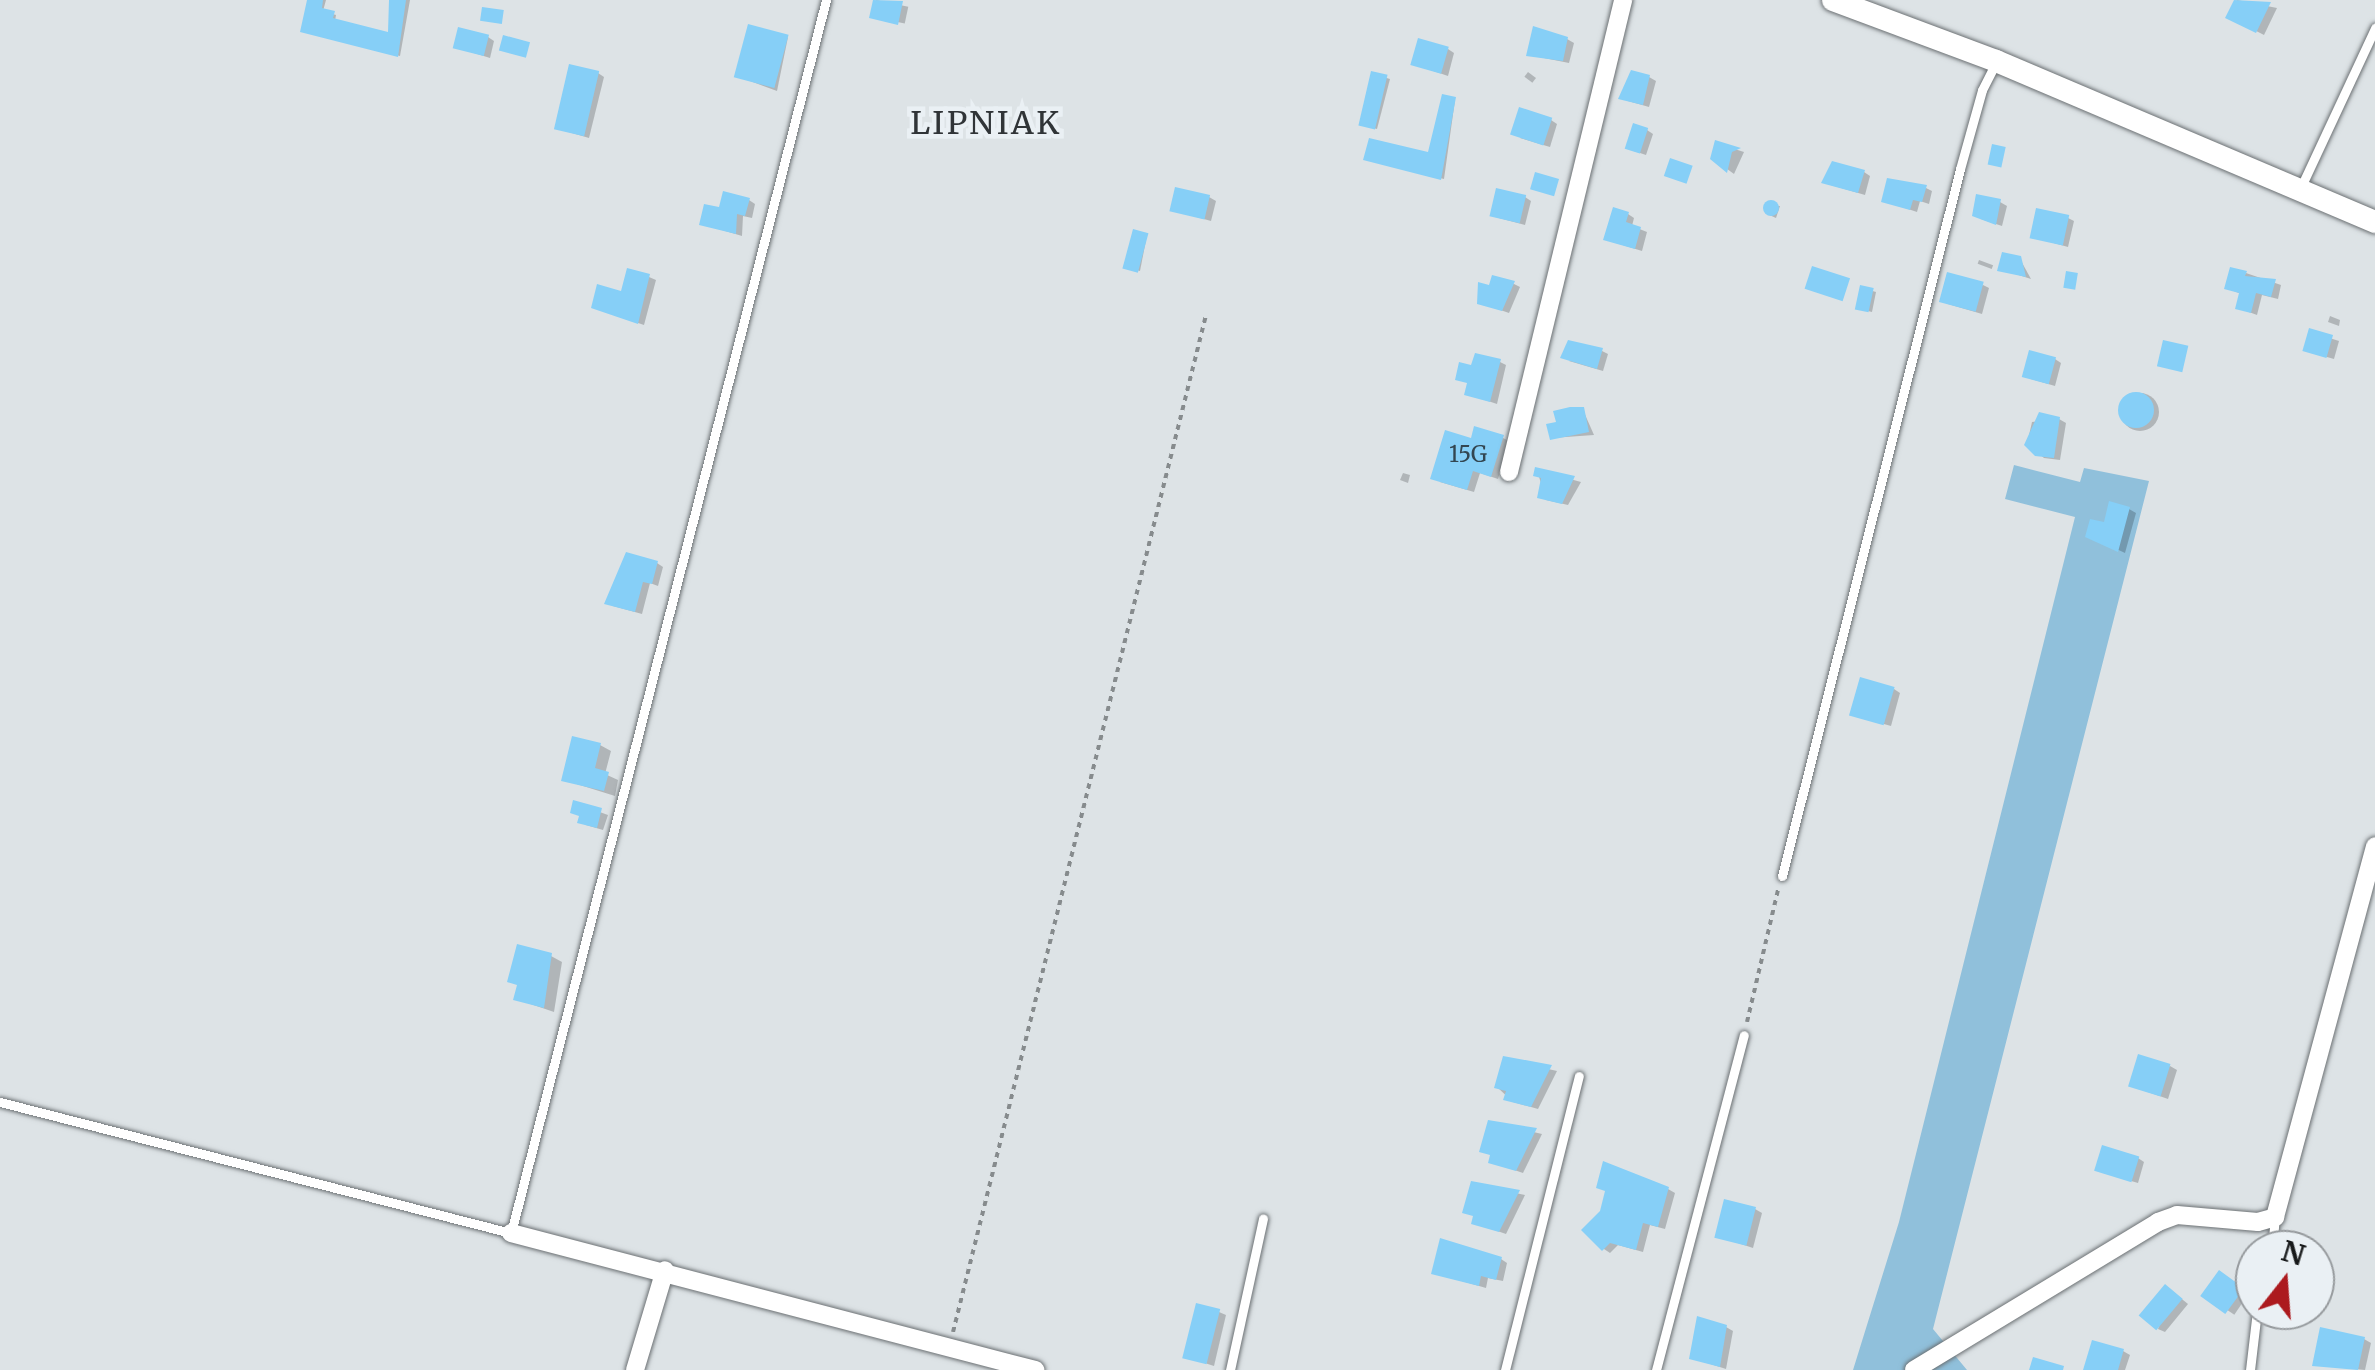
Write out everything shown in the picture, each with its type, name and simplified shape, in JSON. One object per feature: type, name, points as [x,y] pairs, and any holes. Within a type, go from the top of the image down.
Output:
[{"type":"street","points":[[1509,472],[1623,0]]},
{"type":"street","points":[[1832,0],[1996,61],[2375,222]]},
{"type":"street","points":[[1914,1370],[2158,1222],[2178,1216],[2258,1222],[2275,1216],[2375,846]]},
{"type":"street","points":[[512,1233],[1035,1370]]},
{"type":"street","points":[[635,1370],[665,1270]]},
{"type":"lane","points":[[0,1102],[512,1233],[826,0]]},
{"type":"lane","points":[[2299,191],[2375,28]]},
{"type":"lane","points":[[1782,876],[1973,122],[1996,61]]},
{"type":"lane","points":[[1656,1370],[1744,1035]]},
{"type":"lane","points":[[1505,1370],[1579,1076]]},
{"type":"lane","points":[[2274,1230],[2275,1216]]},
{"type":"lane","points":[[1230,1370],[1263,1220]]},
{"type":"lane","points":[[2250,1370],[2255,1330]]},
{"type":"path","points":[[949,1346],[1206,315]]},
{"type":"path","points":[[1744,1035],[1782,876]]},
{"type":"shaded area","points":[[2014,465],[2080,482],[2084,468],[2149,481],[1933,1329],[1967,1370],[1853,1370],[1899,1222],[2075,517],[2005,499]]},
{"type":"building","points":[[307,0],[323,0],[322,8],[335,11],[333,18],[388,32],[389,0],[406,0],[398,57],[300,32]]},
{"type":"building","points":[[873,0],[903,1],[898,25],[869,18]]},
{"type":"building","points":[[2234,0],[2271,2],[2256,33],[2225,18]]},
{"type":"building","points":[[482,7],[504,10],[502,24],[480,21]]},
{"type":"building","points":[[748,24],[789,35],[774,88],[734,77]]},
{"type":"building","points":[[1533,26],[1568,37],[1563,61],[1526,56]]},
{"type":"building","points":[[458,27],[489,35],[484,56],[453,48]]},
{"type":"building","points":[[503,35],[530,42],[526,58],[499,50]]},
{"type":"building","points":[[1418,38],[1449,47],[1441,74],[1410,65]]},
{"type":"building","points":[[569,64],[599,71],[584,136],[554,129]]},
{"type":"building","points":[[1631,70],[1650,75],[1643,105],[1618,99]]},
{"type":"building","points":[[1371,71],[1388,75],[1375,129],[1358,126]]},
{"type":"building","points":[[1442,94],[1456,97],[1441,180],[1363,160],[1369,138],[1428,152]]},
{"type":"building","points":[[1519,107],[1552,118],[1543,145],[1510,135]]},
{"type":"building","points":[[1633,123],[1648,128],[1640,154],[1625,149]]},
{"type":"building","points":[[1715,140],[1741,148],[1732,152],[1727,173],[1710,159]]},
{"type":"building","points":[[1992,144],[2006,147],[2001,167],[1988,165]]},
{"type":"building","points":[[1670,158],[1693,166],[1687,184],[1664,176]]},
{"type":"building","points":[[1832,161],[1865,170],[1858,193],[1821,183]]},
{"type":"building","points":[[1535,172],[1559,179],[1554,196],[1530,189]]},
{"type":"building","points":[[1887,178],[1927,185],[1922,202],[1913,200],[1910,210],[1881,202]]},
{"type":"building","points":[[1175,187],[1210,195],[1204,219],[1169,211]]},
{"type":"building","points":[[1496,188],[1526,195],[1520,223],[1489,216]]},
{"type":"building","points":[[723,191],[750,198],[745,216],[737,214],[736,234],[699,225],[704,204],[719,207]]},
{"type":"building","points":[[1976,194],[2001,199],[1996,225],[1972,216]]},
{"type":"building","points":[[1771,200],[1779,208],[1771,216],[1763,208]]},
{"type":"building","points":[[1613,207],[1629,212],[1626,222],[1641,227],[1635,249],[1603,240]]},
{"type":"building","points":[[2036,208],[2069,215],[2063,245],[2030,238]]},
{"type":"building","points":[[1133,229],[1148,233],[1138,273],[1122,269]]},
{"type":"building","points":[[2002,252],[2021,256],[2026,277],[1997,271]]},
{"type":"building","points":[[1812,266],[1850,278],[1843,301],[1805,289]]},
{"type":"building","points":[[2230,267],[2247,271],[2245,276],[2276,279],[2271,297],[2256,293],[2251,313],[2235,309],[2239,293],[2224,289]]},
{"type":"building","points":[[627,268],[650,274],[638,324],[591,308],[597,284],[621,291]]},
{"type":"building","points":[[2066,271],[2078,273],[2075,290],[2063,288]]},
{"type":"building","points":[[1947,272],[1984,282],[1976,312],[1939,302]]},
{"type":"building","points":[[1492,275],[1515,281],[1502,311],[1477,304],[1478,282],[1489,285]]},
{"type":"building","points":[[1860,285],[1874,288],[1868,312],[1855,309]]},
{"type":"building","points":[[2309,328],[2333,335],[2326,358],[2302,351]]},
{"type":"building","points":[[1568,340],[1603,348],[1597,369],[1560,358]]},
{"type":"building","points":[[2163,340],[2188,346],[2182,372],[2157,366]]},
{"type":"building","points":[[2029,350],[2056,357],[2049,384],[2022,377]]},
{"type":"building","points":[[1475,353],[1501,359],[1490,402],[1464,395],[1467,383],[1455,380],[1459,362],[1471,365]]},
{"type":"building","points":[[2136,392],[2149,397],[2154,410],[2149,423],[2136,428],[2123,423],[2118,410],[2123,397]]},
{"type":"building","points":[[1584,407],[1589,432],[1550,440],[1546,424],[1556,422],[1553,411]]},
{"type":"building","points":[[2039,412],[2060,417],[2054,458],[2035,456],[2024,445]]},
{"type":"building","points":[[1474,426],[1504,435],[1491,477],[1473,471],[1467,490],[1430,479],[1445,430],[1471,438]]},
{"type":"building","points":[[1535,467],[1575,476],[1562,504],[1537,498],[1541,478],[1533,476]]},
{"type":"building","points":[[2109,501],[2130,507],[2118,552],[2085,537],[2090,519],[2104,522]]},
{"type":"building","points":[[626,552],[658,561],[652,584],[643,582],[635,612],[604,604]]},
{"type":"building","points":[[1860,677],[1895,687],[1884,725],[1849,715]]},
{"type":"building","points":[[572,736],[601,743],[595,768],[609,772],[604,791],[561,781]]},
{"type":"building","points":[[573,800],[602,808],[597,828],[577,823],[579,816],[570,813]]},
{"type":"building","points":[[517,944],[552,953],[544,1008],[513,1000],[517,985],[507,982]]},
{"type":"building","points":[[2138,1054],[2171,1064],[2161,1096],[2128,1087]]},
{"type":"building","points":[[1503,1056],[1552,1065],[1531,1107],[1503,1100],[1506,1091],[1494,1088]]},
{"type":"building","points":[[1488,1120],[1537,1128],[1516,1171],[1488,1163],[1490,1155],[1479,1152]]},
{"type":"building","points":[[2102,1145],[2139,1156],[2131,1182],[2094,1171]]},
{"type":"building","points":[[1603,1161],[1669,1187],[1658,1227],[1643,1223],[1636,1250],[1610,1243],[1602,1251],[1581,1230],[1600,1211],[1605,1191],[1596,1188]]},
{"type":"building","points":[[1471,1181],[1520,1190],[1499,1232],[1471,1224],[1473,1216],[1462,1213]]},
{"type":"building","points":[[1724,1199],[1756,1207],[1746,1246],[1714,1238]]},
{"type":"building","points":[[1440,1238],[1502,1257],[1496,1280],[1481,1276],[1479,1286],[1431,1274]]},
{"type":"building","points":[[2219,1270],[2235,1282],[2235,1301],[2225,1314],[2200,1296]]},
{"type":"building","points":[[2165,1284],[2183,1299],[2156,1330],[2139,1315]]},
{"type":"building","points":[[1196,1303],[1220,1309],[1206,1364],[1182,1358]]},
{"type":"building","points":[[1697,1316],[1727,1325],[1720,1367],[1689,1359]]},
{"type":"building","points":[[2319,1330],[2365,1337],[2358,1370],[2312,1366]]},
{"type":"building","points":[[2092,1340],[2124,1349],[2118,1370],[2083,1370]]},
{"type":"building","points":[[2033,1357],[2064,1366],[2063,1370],[2029,1370]]},
{"type":"district","name":"LIPNIAK","points":[[986,123]]}]
